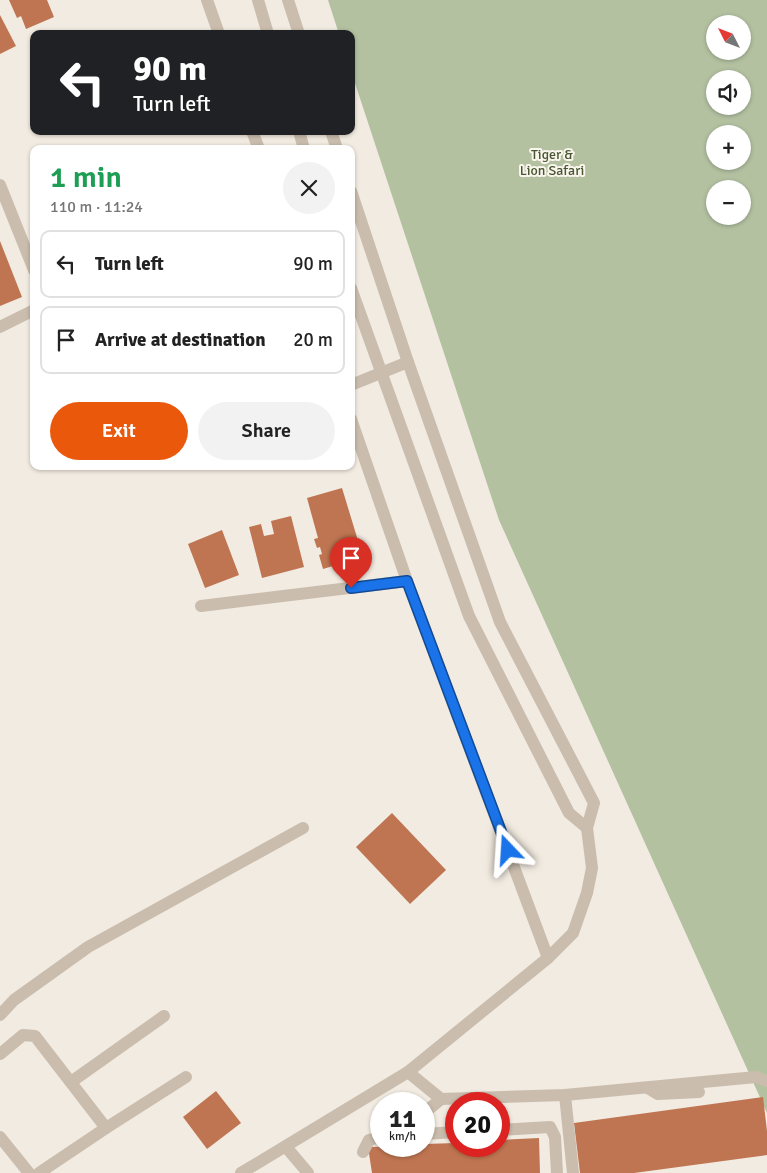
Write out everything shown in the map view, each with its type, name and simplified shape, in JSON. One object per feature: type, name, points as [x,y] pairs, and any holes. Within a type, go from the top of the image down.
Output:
[{"type":"street","points":[[207,0],[218,30]]},
{"type":"street","points":[[258,0],[267,30]]},
{"type":"street","points":[[288,0],[298,30]]},
{"type":"street","points":[[0,185],[30,260]]},
{"type":"street","points":[[241,1173],[408,1072],[548,958],[573,933],[587,893],[592,868],[587,828],[594,803],[500,622],[408,362],[355,203]]},
{"type":"street","points":[[355,299],[469,616],[568,813],[587,828]]},
{"type":"street","points":[[0,328],[30,312]]},
{"type":"street","points":[[355,383],[408,362]]},
{"type":"street","points":[[355,430],[407,581],[548,958]]},
{"type":"street","points":[[201,606],[407,581]]},
{"type":"street","points":[[0,1015],[14,1000],[88,947],[303,828]]},
{"type":"street","points":[[71,1082],[164,1016]]},
{"type":"street","points":[[0,1054],[23,1035],[35,1036],[106,1128]]},
{"type":"street","points":[[408,1072],[441,1099]]},
{"type":"street","points":[[39,1173],[186,1077]]},
{"type":"street","points":[[435,1104],[441,1099],[565,1095],[756,1077],[767,1081]]},
{"type":"street","points":[[645,1087],[658,1094],[699,1092]]},
{"type":"street","points":[[565,1095],[573,1173]]},
{"type":"street","points":[[510,1129],[550,1127],[555,1137],[557,1173]]},
{"type":"street","points":[[0,1137],[29,1173]]},
{"type":"street","points":[[363,1152],[370,1140]]},
{"type":"street","points":[[286,1147],[308,1173]]},
{"type":"green space","name":"Tiger & Lion Safari","points":[[328,0],[767,0],[767,1113],[499,520],[355,83],[355,30],[338,30]]},
{"type":"building","points":[[9,0],[47,0],[54,17],[26,29],[21,16],[17,18]]},
{"type":"building","points":[[0,15],[16,46],[0,54]]},
{"type":"building","points":[[0,241],[22,297],[0,306]]},
{"type":"building","points":[[342,488],[363,557],[323,569],[319,555],[322,554],[320,547],[317,548],[314,539],[318,538],[307,498]]},
{"type":"building","points":[[291,516],[304,567],[262,578],[249,527],[261,524],[264,536],[274,534],[271,521]]},
{"type":"building","points":[[222,530],[239,575],[205,588],[188,544]]},
{"type":"building","points":[[392,813],[446,870],[410,904],[356,847]]},
{"type":"building","points":[[216,1091],[241,1123],[207,1149],[183,1117]]},
{"type":"building","points":[[763,1097],[767,1131],[767,1155],[634,1173],[580,1173],[574,1123]]},
{"type":"building","points":[[539,1138],[540,1173],[372,1173],[368,1147],[370,1147],[370,1157],[435,1157],[435,1144],[445,1143],[445,1157],[510,1157],[510,1139]]},
{"type":"route","points":[[351,588],[407,581],[508,850]]}]
